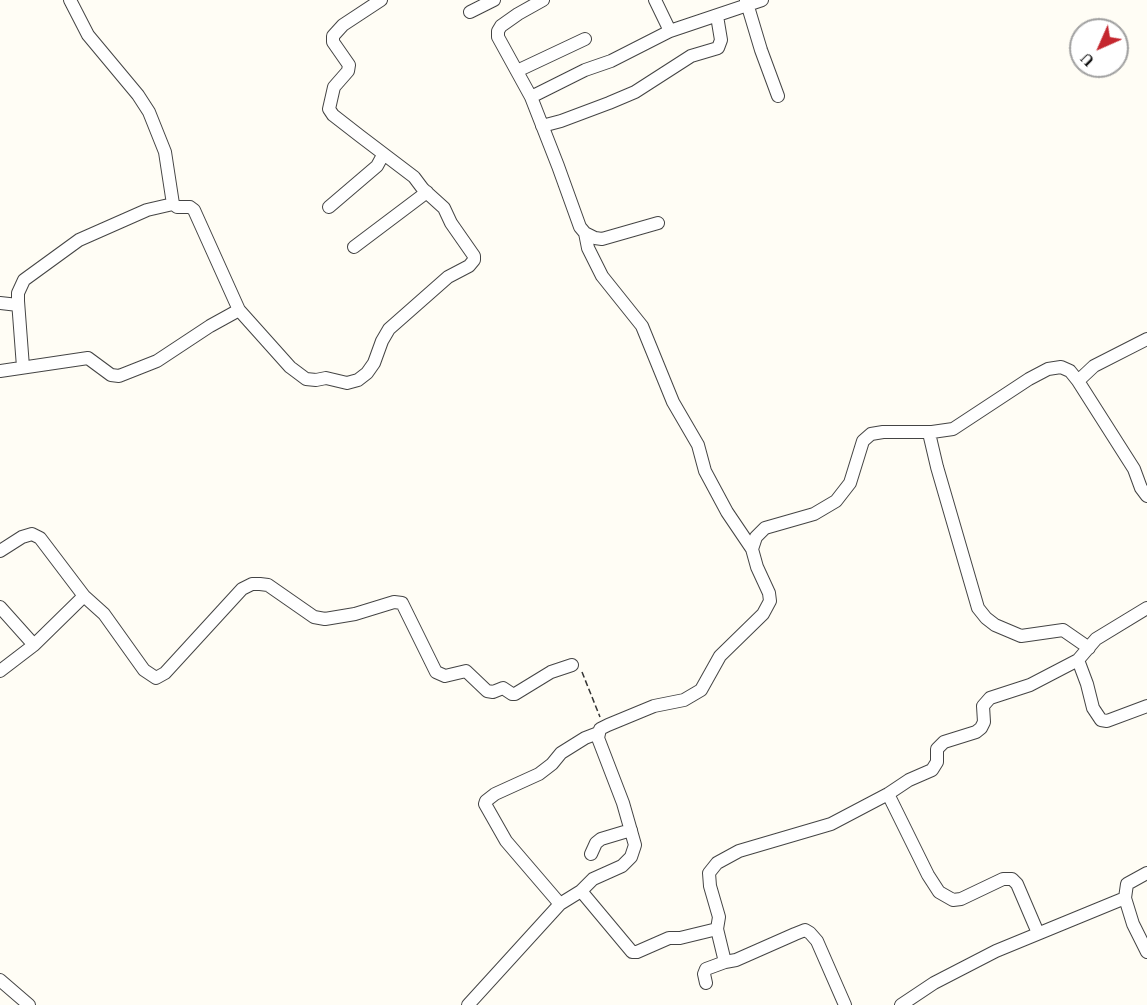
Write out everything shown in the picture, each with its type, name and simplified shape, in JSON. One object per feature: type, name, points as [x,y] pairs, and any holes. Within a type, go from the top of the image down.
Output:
[{"type":"street","points":[[70,0],[88,35],[138,95],[149,112],[165,152],[173,204]]},
{"type":"street","points":[[23,367],[18,293],[24,280],[79,240],[147,210],[173,204],[194,210],[239,310],[290,367],[306,379],[326,378],[347,383],[358,380],[374,363],[389,329],[448,277],[474,263],[474,256],[451,224],[444,208],[414,177],[333,115],[329,109],[334,87],[348,71],[349,65],[333,42],[333,36],[343,25],[381,0]]},
{"type":"street","points":[[470,12],[494,0]]},
{"type":"street","points":[[543,0],[518,14],[501,26],[498,31],[501,45],[531,97],[580,227],[594,238],[602,239],[658,223]]},
{"type":"street","points":[[655,0],[670,31]]},
{"type":"street","points":[[531,97],[670,31],[717,16],[747,3],[762,0]]},
{"type":"street","points":[[747,3],[778,96]]},
{"type":"street","points":[[542,126],[561,121],[635,92],[698,53],[718,48],[721,40],[717,16]]},
{"type":"street","points":[[517,71],[585,39]]},
{"type":"street","points":[[329,207],[377,166],[383,155]]},
{"type":"street","points":[[354,248],[427,192]]},
{"type":"street","points":[[560,904],[506,841],[485,804],[486,801],[495,794],[521,784],[546,770],[561,753],[601,730],[654,706],[684,700],[701,690],[720,656],[763,614],[770,601],[752,549],[727,512],[705,471],[698,445],[673,402],[642,326],[602,276],[588,248],[585,233]]},
{"type":"street","points":[[0,303],[18,305]]},
{"type":"street","points":[[0,371],[88,358],[111,375],[119,376],[157,361],[239,310]]},
{"type":"street","points":[[1078,381],[1094,366],[1147,339]]},
{"type":"street","points":[[752,549],[756,537],[765,528],[814,514],[836,501],[850,483],[863,441],[872,435],[883,432],[929,432],[953,429],[1048,369],[1061,368],[1070,371],[1078,381],[1134,469],[1141,488],[1147,496]]},
{"type":"street","points":[[929,432],[978,608],[995,625],[1021,636],[1055,630],[1066,631],[1089,648]]},
{"type":"street","points":[[0,551],[22,537],[32,534],[40,538],[84,596],[104,614],[144,670],[156,678],[165,673],[242,589],[252,584],[268,585],[314,617],[325,619],[355,614],[394,602],[402,603],[436,672],[445,676],[466,671],[487,691],[493,692],[503,688],[515,694],[551,672],[572,665]]},
{"type":"street","points":[[0,671],[34,645],[84,596]]},
{"type":"street","points":[[0,607],[34,645]]},
{"type":"street","points":[[725,962],[717,929],[719,917],[710,886],[709,873],[717,863],[739,851],[831,824],[888,794],[909,780],[932,770],[937,762],[937,749],[944,742],[981,728],[984,722],[983,705],[990,698],[1030,685],[1078,660],[1101,635],[1147,609]]},
{"type":"street","points":[[1078,660],[1093,708],[1101,720],[1107,721],[1147,706]]},
{"type":"street","points":[[468,1005],[560,904],[581,891],[592,879],[622,866],[632,857],[635,845],[623,803],[598,738],[601,730]]},
{"type":"street","points":[[888,794],[927,875],[939,892],[953,900],[1003,879],[1012,879],[1017,884],[1038,933]]},
{"type":"street","points":[[591,854],[596,843],[601,839],[631,830]]},
{"type":"street","points":[[1147,873],[1127,884],[1125,898],[1133,924],[1147,952]]},
{"type":"street","points":[[581,891],[632,952],[669,938],[680,938],[717,929]]},
{"type":"street","points":[[901,1005],[934,983],[1038,933],[1125,898]]},
{"type":"street","points":[[706,983],[704,974],[706,969],[736,960],[805,930],[817,941],[845,1005]]},
{"type":"street","points":[[0,980],[29,1005]]},
{"type":"path","points":[[572,665],[576,664],[580,668],[601,730]]}]
